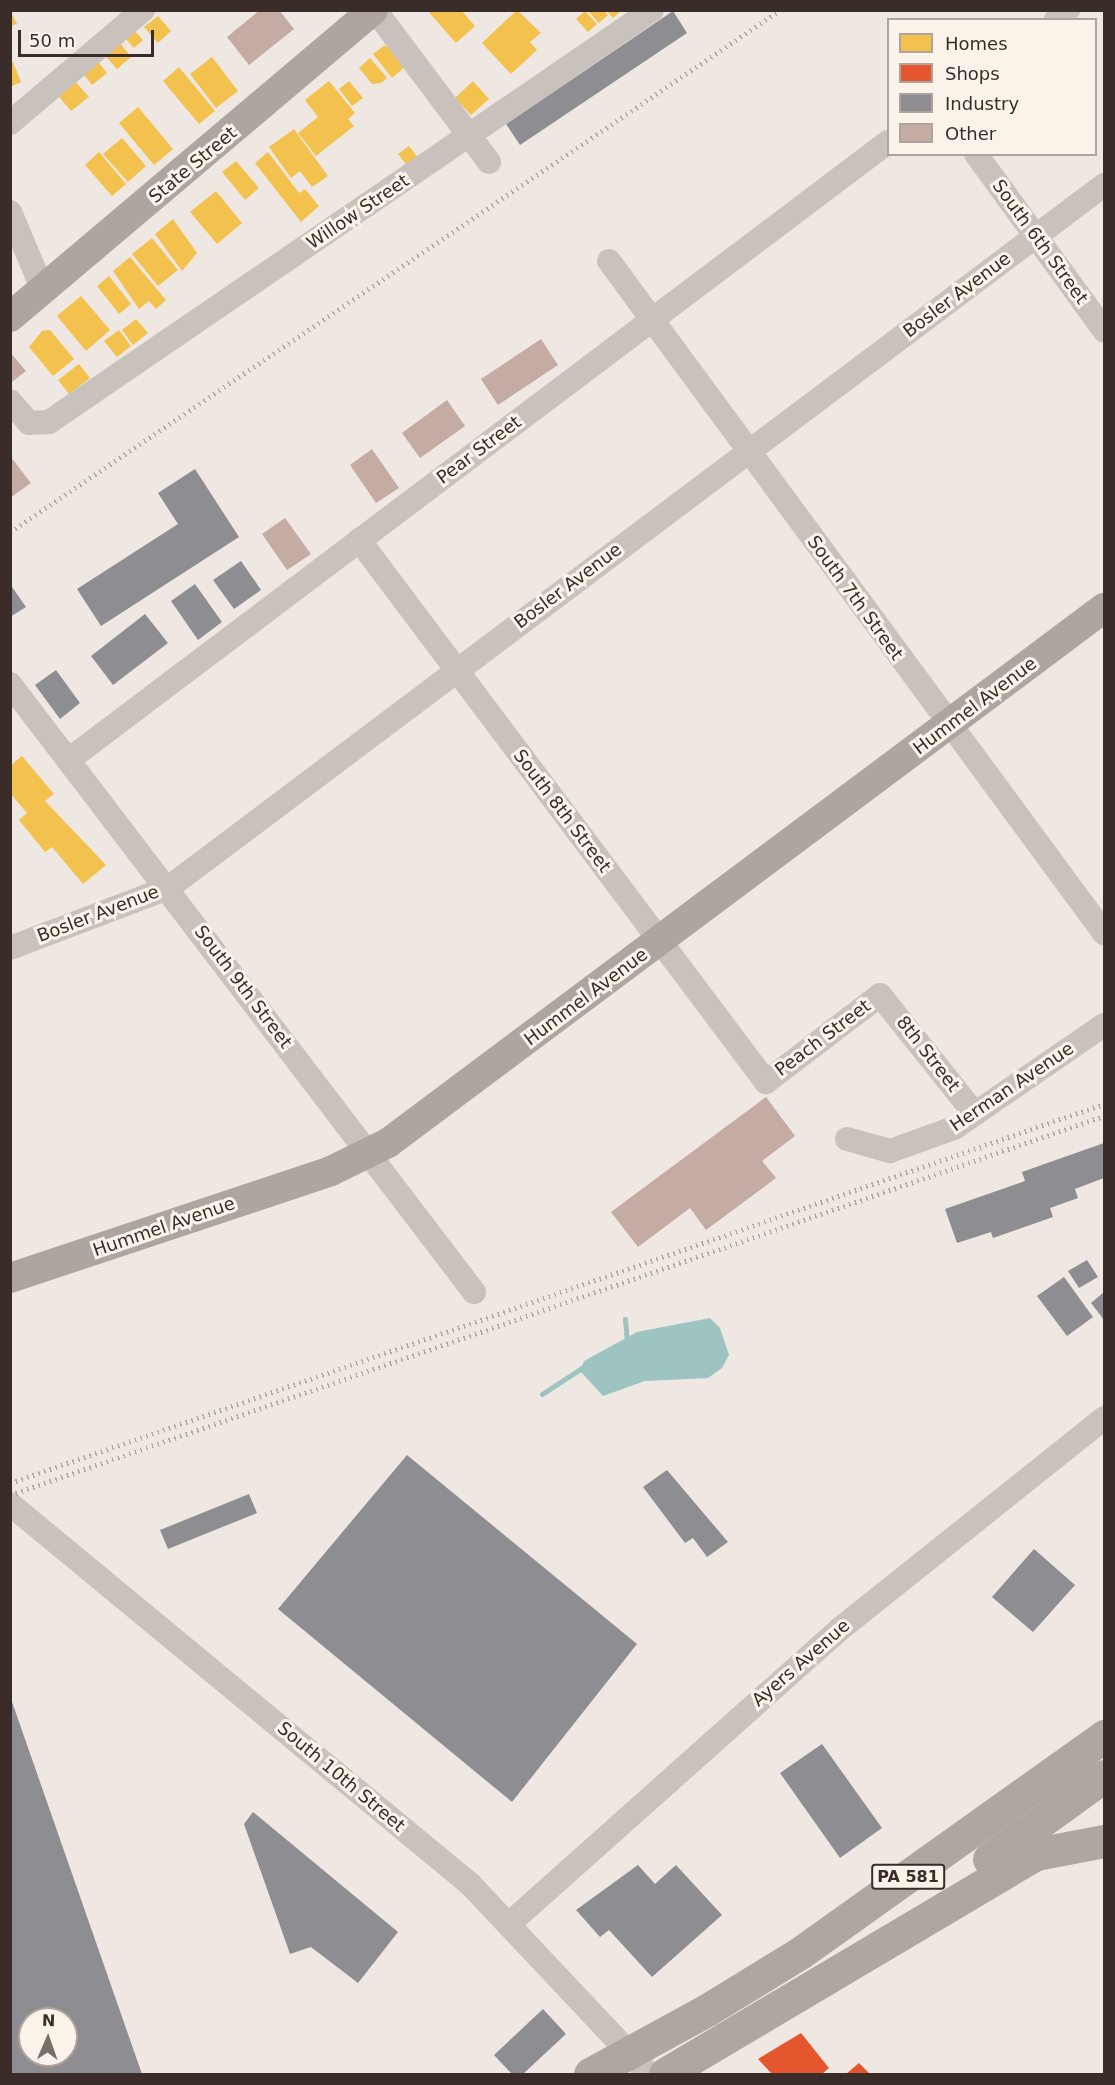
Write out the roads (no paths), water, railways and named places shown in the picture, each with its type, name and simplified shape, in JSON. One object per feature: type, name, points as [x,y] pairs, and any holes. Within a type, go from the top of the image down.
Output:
[{"type":"highway","name":"PA 581","points":[[590,2074],[707,2010],[800,1953],[1104,1736]]},
{"type":"highway","name":"PA 581","points":[[665,2074],[770,2014],[1104,1776]]},
{"type":"highway","points":[[770,2014],[1036,1854],[1104,1841]]},
{"type":"main road","name":"State Street","points":[[10,317],[374,10]]},
{"type":"main road","name":"Hummel Avenue","points":[[10,1278],[369,1154],[660,942],[1104,608]]},
{"type":"street","points":[[10,123],[143,10]]},
{"type":"street","points":[[374,10],[489,162]]},
{"type":"street","name":"Willow Street","points":[[10,401],[35,425],[63,411],[469,137],[652,10]]},
{"type":"street","name":"Pear Street","points":[[70,758],[652,317],[887,143]]},
{"type":"street","name":"South 6th Street","points":[[977,156],[1104,330]]},
{"type":"street","name":"Bosler Avenue","points":[[10,948],[168,888],[1104,184]]},
{"type":"street","points":[[10,212],[43,290]]},
{"type":"street","name":"South 7th Street","points":[[609,261],[948,726],[1104,933]]},
{"type":"street","name":"South 8th Street","points":[[359,540],[766,1082]]},
{"type":"street","name":"South 9th Street","points":[[10,684],[70,758],[474,1292]]},
{"type":"street","name":"Peach Street","points":[[766,1082],[880,995]]},
{"type":"street","name":"8th Street","points":[[880,995],[975,1114]]},
{"type":"street","name":"Herman Avenue","points":[[847,1139],[874,1150],[907,1148],[975,1114],[1104,1025]]},
{"type":"street","name":"Ayers Avenue","points":[[510,1923],[840,1629],[1104,1418]]},
{"type":"street","name":"South 10th Street","points":[[10,1504],[510,1923],[649,2074]]},
{"type":"water","points":[[710,1318],[720,1328],[729,1355],[722,1368],[708,1378],[645,1381],[603,1396],[580,1371],[584,1361],[637,1332]]},
{"type":"waterway","points":[[625,1319],[627,1343]]},
{"type":"waterway","points":[[542,1394],[588,1364]]},
{"type":"railway","points":[[10,532],[780,10]]},
{"type":"railway","points":[[10,1483],[1104,1104]]},
{"type":"railway","points":[[10,1495],[1104,1116]]}]
